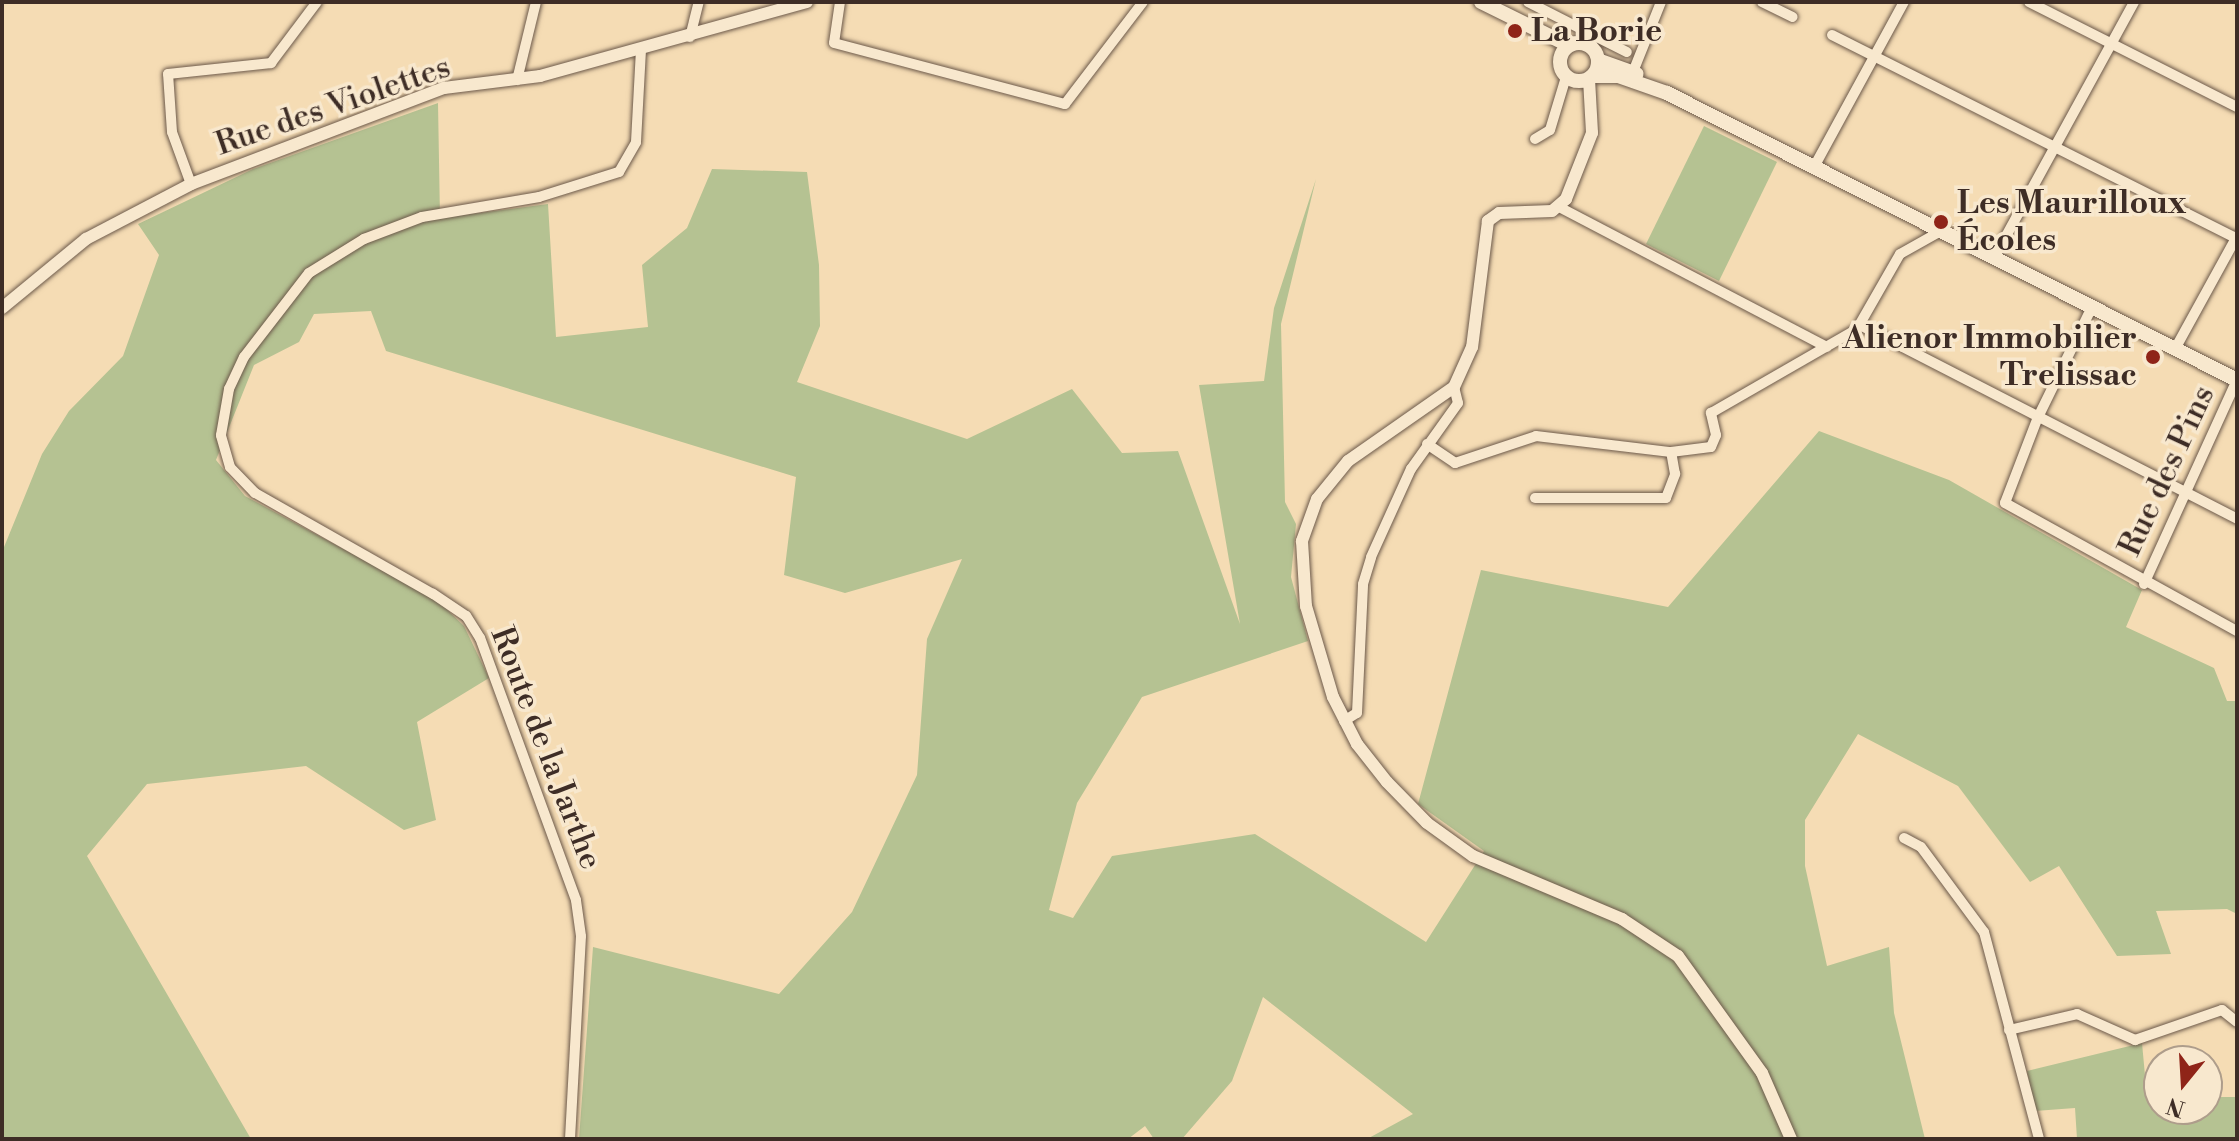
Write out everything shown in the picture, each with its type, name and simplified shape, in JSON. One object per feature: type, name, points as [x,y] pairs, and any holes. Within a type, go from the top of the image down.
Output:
[{"type":"main road","points":[[1481,2],[1564,51],[1586,78],[1667,93]]},
{"type":"main road","points":[[1564,51],[1588,39],[1598,60]]},
{"type":"main road","points":[[1598,60],[1627,63],[1667,93],[2237,380]]},
{"type":"main road","points":[[1586,78],[1598,60]]},
{"type":"street","points":[[191,184],[172,132],[168,74],[271,63],[317,2]]},
{"type":"street","points":[[517,80],[536,2]]},
{"type":"street","points":[[690,37],[699,2]]},
{"type":"street","name":"Rue des Violettes","points":[[2,308],[86,239],[191,184],[444,88],[517,80],[690,37],[807,2]]},
{"type":"street","points":[[840,2],[834,43],[1065,104],[1143,2]]},
{"type":"street","points":[[1528,2],[1627,63]]},
{"type":"street","points":[[1535,139],[1550,130],[1586,78],[1640,55],[1661,2]]},
{"type":"street","points":[[1762,2],[1793,17]]},
{"type":"street","points":[[1814,167],[1904,2]]},
{"type":"street","points":[[2029,2],[2237,107]]},
{"type":"street","points":[[1994,258],[2134,2]]},
{"type":"street","points":[[1832,35],[2237,238],[2175,349]]},
{"type":"street","name":"Route de la Jarthe","points":[[570,1139],[581,936],[576,900],[480,638],[466,616],[433,594],[255,493],[230,467],[221,435],[229,389],[244,357],[309,273],[364,239],[422,217],[539,197],[619,172],[636,142],[641,50]]},
{"type":"street","points":[[1559,207],[1582,163],[1592,109],[1586,78]]},
{"type":"street","points":[[1791,1139],[1762,1073],[1678,956],[1622,919],[1452,842],[1387,782],[1344,721],[1306,606],[1301,559],[1305,528],[1336,471],[1454,387],[1472,347],[1488,221],[1499,213],[1559,207],[1827,347]]},
{"type":"street","points":[[1427,444],[1455,463],[1536,436],[1671,452],[1711,447],[1716,435],[1710,417],[1860,325],[1900,254],[1941,231]]},
{"type":"street","points":[[2092,307],[2038,417],[2005,503],[2144,584],[2237,631]]},
{"type":"street","points":[[1860,325],[2237,519]]},
{"type":"street","name":"Rue des Pins","points":[[2144,584],[2237,380]]},
{"type":"street","points":[[1344,721],[1357,713],[1356,672],[1367,571],[1411,469],[1458,403],[1454,387]]},
{"type":"street","points":[[1535,498],[1666,498],[1675,474],[1671,452]]},
{"type":"street","points":[[1904,838],[1921,847],[1984,932],[2039,1139]]},
{"type":"street","points":[[2009,1030],[2077,1014],[2135,1040],[2222,1010],[2237,1022]]},
{"type":"green space","points":[[438,103],[440,218],[548,204],[556,337],[648,327],[642,265],[687,228],[712,169],[807,172],[819,265],[820,326],[797,382],[967,439],[1072,389],[1122,453],[1178,451],[1240,624],[1199,385],[1264,381],[1274,308],[1316,179],[1281,324],[1285,502],[1296,524],[1291,577],[1308,641],[1142,697],[1077,803],[1049,910],[1073,918],[1112,856],[1255,834],[1426,942],[1484,851],[1418,804],[1481,570],[1668,607],[1819,431],[1949,480],[2142,590],[2126,627],[2214,668],[2227,701],[2237,701],[2237,914],[2227,909],[2156,911],[2171,954],[2117,956],[2059,866],[2030,882],[1958,786],[1858,734],[1805,820],[1805,866],[1827,966],[1889,947],[1894,1013],[1925,1139],[1367,1139],[1413,1114],[1263,997],[1232,1081],[1182,1139],[1154,1139],[1145,1126],[1128,1139],[579,1139],[593,947],[779,994],[852,912],[917,775],[927,639],[962,559],[845,593],[784,575],[796,477],[386,351],[371,311],[314,314],[299,342],[254,365],[216,460],[245,496],[436,599],[464,626],[489,678],[417,722],[436,820],[404,830],[306,766],[147,784],[87,856],[251,1139],[2,1139],[2,552],[42,454],[69,411],[123,356],[159,255],[138,224],[253,169]]},
{"type":"green space","points":[[1704,126],[1777,162],[1719,281],[1646,244]]},
{"type":"green space","points":[[2142,1043],[2143,1125],[2223,1125],[2223,1097],[2237,1097],[2237,1139],[2077,1139],[2075,1108],[2035,1111],[2027,1071]]},
{"type":"place","name":"La Borie","points":[[1515,31]]},
{"type":"place","name":"Les Maurilloux Écoles","points":[[1941,222]]},
{"type":"place","name":"Alienor Immobilier Trelissac","points":[[2153,357]]}]
